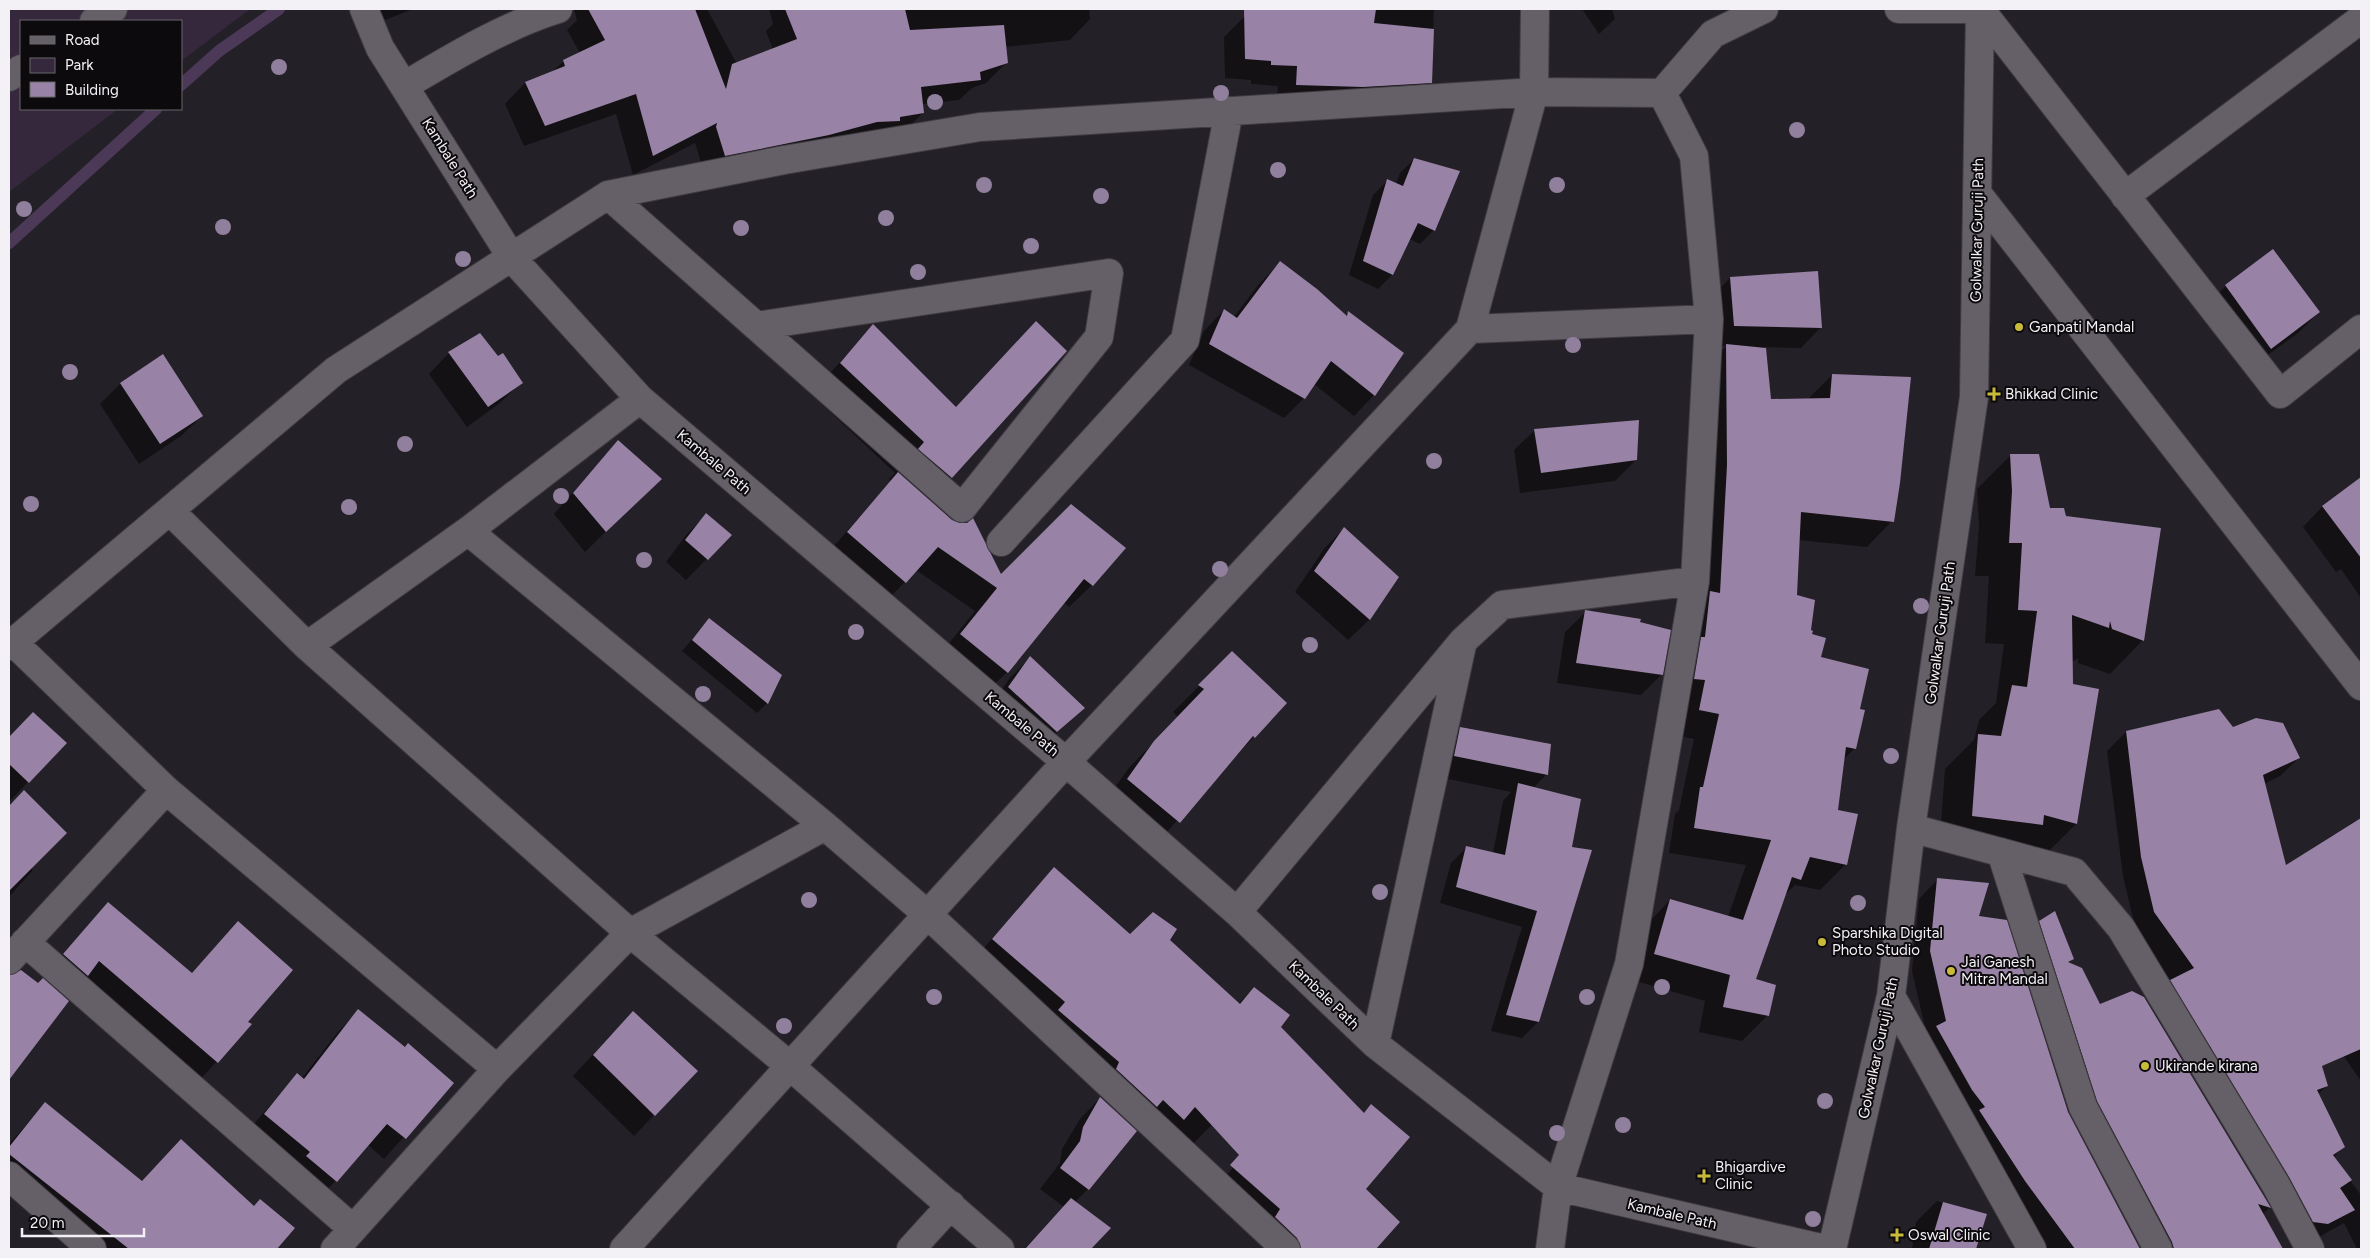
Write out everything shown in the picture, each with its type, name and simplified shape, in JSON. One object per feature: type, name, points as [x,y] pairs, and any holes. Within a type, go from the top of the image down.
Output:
[{"type":"street","points":[[96,20],[113,9]]},
{"type":"street","name":"Kambale Path","points":[[364,9],[380,48],[512,258],[640,399],[1066,762],[1237,912],[1375,1044],[1558,1187],[1825,1249]]},
{"type":"street","points":[[404,86],[456,55],[541,14],[558,9]]},
{"type":"street","points":[[624,1249],[1066,762],[1470,329],[1534,92],[1535,9]]},
{"type":"street","points":[[497,1069],[166,790],[11,644],[336,370],[608,195],[784,160],[980,127],[1534,92],[1662,93],[1714,34],[1764,9]]},
{"type":"street","points":[[1899,9],[1980,9],[2280,394],[2361,329]]},
{"type":"street","name":"Golwalkar Guruji Path","points":[[1832,1249],[1891,996],[1911,828],[1974,396],[1980,9]]},
{"type":"street","points":[[2125,196],[2361,19]]},
{"type":"street","points":[[9,77],[20,70]]},
{"type":"street","points":[[1550,1249],[1558,1187],[1630,964],[1695,581],[1709,319],[1694,156],[1662,93]]},
{"type":"street","points":[[1001,542],[1186,340],[1229,111]]},
{"type":"street","points":[[1977,194],[2361,686]]},
{"type":"street","points":[[608,195],[756,326],[962,508],[1099,337],[1109,273],[756,326]]},
{"type":"street","points":[[1470,329],[1709,319]]},
{"type":"street","points":[[307,646],[468,531],[640,399]]},
{"type":"street","points":[[170,511],[307,646],[630,933],[790,1066],[1000,1249]]},
{"type":"street","points":[[468,531],[825,826],[928,915],[1286,1249]]},
{"type":"street","points":[[1237,912],[1463,641],[1502,606],[1695,581]]},
{"type":"street","points":[[1375,1044],[1463,641]]},
{"type":"street","points":[[166,790],[17,951],[353,1229]]},
{"type":"street","points":[[335,1249],[497,1069],[630,933],[825,826]]},
{"type":"street","points":[[1911,828],[2074,872],[2121,928],[2276,1185],[2310,1249]]},
{"type":"street","points":[[2002,852],[2083,1108],[2158,1249]]},
{"type":"street","points":[[1891,996],[2032,1249]]},
{"type":"street","points":[[9,1176],[92,1249]]},
{"type":"street","points":[[911,1249],[951,1205]]},
{"type":"green space","points":[[9,9],[250,9],[182,60],[182,20],[20,20],[20,110],[117,110],[9,192]]},
{"type":"building","points":[[588,9],[695,9],[726,89],[732,64],[797,39],[785,9],[905,9],[910,30],[1004,25],[1008,63],[980,72],[981,80],[921,87],[924,113],[900,117],[900,121],[877,122],[829,135],[725,156],[716,127],[717,123],[653,156],[636,94],[545,126],[525,82],[565,66],[563,60],[605,40]]},
{"type":"building","points":[[1244,9],[1376,9],[1374,23],[1434,29],[1432,83],[1363,87],[1296,85],[1297,66],[1271,65],[1271,61],[1245,59]]},
{"type":"building","points":[[1414,158],[1460,171],[1435,231],[1418,223],[1393,275],[1363,261],[1387,179],[1403,186]]},
{"type":"building","points":[[2273,249],[2320,312],[2271,349],[2225,285]]},
{"type":"building","points":[[1280,261],[1317,289],[1347,316],[1348,311],[1404,353],[1375,396],[1331,361],[1305,399],[1209,344],[1224,309],[1237,318]]},
{"type":"building","points":[[1818,271],[1822,328],[1734,326],[1730,277]]},
{"type":"building","points":[[1036,321],[1067,351],[952,478],[918,449],[924,442],[840,363],[873,324],[956,407]]},
{"type":"building","points":[[480,333],[498,356],[503,353],[523,383],[488,407],[448,352]]},
{"type":"building","points":[[1726,344],[1766,348],[1771,399],[1830,398],[1832,374],[1911,377],[1894,522],[1801,512],[1797,595],[1815,600],[1811,630],[1813,631],[1812,634],[1826,638],[1821,657],[1869,669],[1860,709],[1865,710],[1856,749],[1846,747],[1838,810],[1858,814],[1847,865],[1810,857],[1801,880],[1792,877],[1756,979],[1776,985],[1769,1016],[1723,1007],[1730,975],[1654,954],[1670,899],[1743,920],[1771,840],[1694,828],[1700,787],[1703,787],[1719,714],[1699,710],[1705,680],[1694,679],[1701,637],[1705,637],[1710,591],[1720,593],[1727,465]]},
{"type":"building","points":[[163,354],[203,416],[160,444],[120,383]]},
{"type":"building","points":[[1639,420],[1637,460],[1541,473],[1534,429]]},
{"type":"building","points":[[618,440],[662,479],[606,532],[573,493]]},
{"type":"building","points":[[2010,454],[2039,454],[2050,508],[2064,508],[2066,516],[2161,528],[2144,641],[2112,629],[2110,621],[2109,628],[2072,615],[2073,684],[2099,689],[2077,824],[2044,815],[2043,825],[1972,816],[1978,734],[2001,736],[2012,685],[2027,687],[2037,611],[2018,610],[2022,543],[2009,543],[2012,491]]},
{"type":"building","points":[[898,472],[952,520],[967,523],[973,518],[1001,574],[1071,504],[1126,548],[1093,586],[1084,579],[1008,673],[960,634],[997,588],[938,547],[906,583],[847,532]]},
{"type":"building","points":[[2361,477],[2361,558],[2322,506]]},
{"type":"building","points":[[706,513],[732,535],[708,560],[685,540]]},
{"type":"building","points":[[1344,527],[1399,577],[1370,620],[1314,571]]},
{"type":"building","points":[[1585,610],[1641,619],[1640,622],[1671,630],[1663,675],[1576,663]]},
{"type":"building","points":[[709,618],[782,675],[768,704],[692,640]]},
{"type":"building","points":[[1232,651],[1287,703],[1255,738],[1253,736],[1180,823],[1127,779],[1154,741],[1204,689],[1198,685]]},
{"type":"building","points":[[1030,656],[1085,708],[1057,732],[1008,687]]},
{"type":"building","points":[[2219,709],[2233,727],[2256,718],[2283,723],[2300,758],[2263,775],[2286,865],[2361,818],[2361,1049],[2322,1066],[2328,1086],[2317,1090],[2345,1147],[2333,1155],[2352,1180],[2340,1188],[2355,1210],[2328,1224],[2313,1222],[2289,1177],[2170,980],[2194,968],[2154,912],[2141,857],[2126,731]]},
{"type":"building","points":[[33,712],[67,743],[29,783],[9,764],[9,737]]},
{"type":"building","points":[[1460,727],[1551,744],[1548,775],[1454,756]]},
{"type":"building","points":[[1518,783],[1581,799],[1572,847],[1592,850],[1539,1022],[1506,1015],[1537,911],[1456,887],[1466,846],[1505,855]]},
{"type":"building","points":[[24,790],[67,833],[9,891],[9,806]]},
{"type":"building","points":[[1054,867],[1130,934],[1153,912],[1177,929],[1170,940],[1240,1004],[1254,987],[1290,1015],[1281,1027],[1364,1113],[1371,1104],[1410,1137],[1366,1189],[1400,1222],[1376,1249],[1301,1249],[1297,1238],[1275,1217],[1280,1209],[1230,1165],[1239,1155],[1195,1107],[1184,1120],[1163,1100],[1157,1107],[1116,1069],[1119,1062],[1058,1010],[1065,1002],[992,939]]},
{"type":"building","points":[[1937,878],[1989,883],[1979,916],[2007,920],[2068,1112],[2140,1249],[2075,1249],[2025,1181],[1979,1110],[1985,1107],[1972,1090],[1936,1026],[1946,1021],[1930,951]]},
{"type":"building","points":[[108,902],[192,973],[238,921],[293,970],[248,1022],[252,1024],[218,1063],[99,961],[88,976],[63,954]]},
{"type":"building","points":[[2055,911],[2074,959],[2068,962],[2082,968],[2100,1004],[2132,991],[2144,997],[2271,1208],[2258,1204],[2283,1249],[2174,1249],[2097,1101],[2039,921]]},
{"type":"building","points":[[21,970],[38,983],[43,978],[69,1001],[9,1080],[9,975]]},
{"type":"building","points":[[358,1009],[405,1047],[408,1043],[454,1083],[406,1139],[387,1124],[337,1182],[306,1156],[310,1152],[264,1114],[297,1073],[304,1079]]},
{"type":"building","points":[[633,1011],[698,1071],[655,1116],[593,1055]]},
{"type":"building","points":[[1100,1097],[1137,1131],[1089,1190],[1060,1168],[1080,1141],[1083,1127]]},
{"type":"building","points":[[45,1102],[142,1181],[181,1139],[254,1206],[260,1199],[295,1228],[277,1249],[129,1249],[9,1154],[9,1147]]},
{"type":"building","points":[[1071,1198],[1111,1228],[1091,1249],[1025,1249]]},
{"type":"building","points":[[1943,1202],[1987,1214],[1976,1249],[1929,1249]]},
{"type":"waterway","points":[[182,84],[219,51],[279,9]]},
{"type":"waterway","points":[[9,243],[155,110]]},
{"type":"place","name":"Ganpati Mandal","points":[[2019,327]]},
{"type":"place","name":"Bhikkad Clinic","points":[[1994,394]]},
{"type":"place","name":"Sparshika Digital Photo Studio","points":[[1822,942]]},
{"type":"place","name":"Jai Ganesh Mitra Mandal","points":[[1951,971]]},
{"type":"place","name":"Ukirande kirana","points":[[2145,1066]]},
{"type":"place","name":"Bhigardive Clinic","points":[[1704,1176]]},
{"type":"place","name":"Oswal Clinic","points":[[1897,1235]]}]
